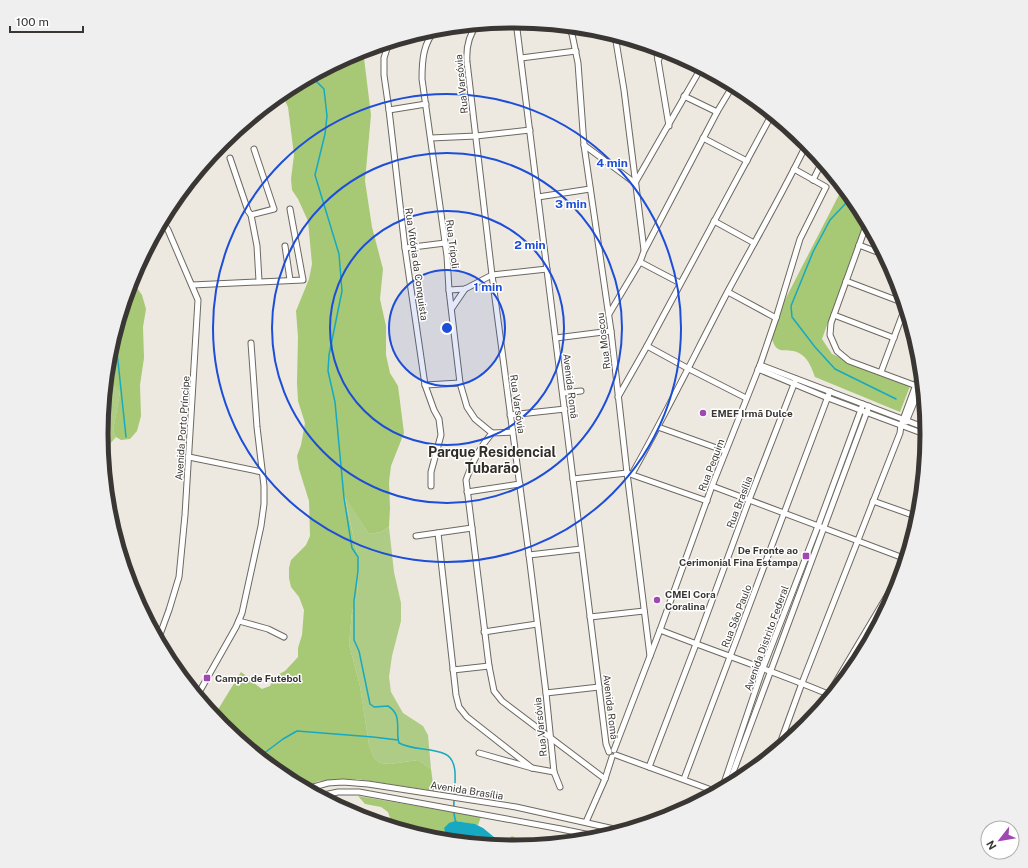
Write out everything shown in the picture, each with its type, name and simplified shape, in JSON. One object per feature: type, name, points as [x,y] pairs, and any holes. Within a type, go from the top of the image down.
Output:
[{"type":"street","name":"Avenida Romã","points":[[517,28],[606,744],[613,753]]},
{"type":"street","name":"Rua Varsóvia","points":[[473,30],[466,51],[492,275],[546,693],[554,772],[560,787]]},
{"type":"street","name":"Rua Moscou","points":[[570,32],[578,63],[584,145],[609,314],[650,657]]},
{"type":"street","name":"Rua Trípoli","points":[[430,37],[422,58],[422,79],[445,243],[460,383],[467,408],[476,419],[492,433]]},
{"type":"street","points":[[616,41],[624,90],[644,251]]},
{"type":"street","name":"Rua Vitória da Conquista","points":[[387,49],[384,58],[384,70],[405,248],[425,385],[432,405],[439,418],[441,434],[432,472],[431,486]]},
{"type":"street","points":[[521,58],[576,51]]},
{"type":"street","points":[[657,55],[669,126]]},
{"type":"street","points":[[658,60],[661,56]]},
{"type":"street","points":[[635,183],[698,72]]},
{"type":"street","points":[[609,314],[640,262],[644,251],[717,112],[732,91]]},
{"type":"street","points":[[684,96],[717,112]]},
{"type":"street","points":[[389,110],[426,104]]},
{"type":"street","points":[[618,397],[648,346],[680,283],[769,119]]},
{"type":"street","points":[[431,138],[476,136],[530,130]]},
{"type":"street","points":[[703,138],[747,161]]},
{"type":"street","points":[[584,145],[635,183]]},
{"type":"street","points":[[251,215],[274,209],[254,149]]},
{"type":"street","points":[[629,473],[658,427],[804,150]]},
{"type":"street","points":[[230,158],[248,211],[251,215],[257,246],[259,281]]},
{"type":"street","points":[[794,169],[813,180],[820,167]]},
{"type":"street","name":"Rua Pequim","points":[[586,822],[605,779],[613,753],[650,657],[725,451],[759,367],[776,318],[800,239],[826,187],[813,180]]},
{"type":"street","points":[[538,197],[590,189]]},
{"type":"street","points":[[192,285],[303,280],[290,209]]},
{"type":"street","points":[[714,221],[754,243]]},
{"type":"street","name":"Avenida Porto Príncipe","points":[[160,634],[179,577],[189,457],[198,300],[165,226]]},
{"type":"street","points":[[865,230],[834,314],[831,323],[830,335],[837,351],[848,361],[917,385]]},
{"type":"street","points":[[405,248],[445,243]]},
{"type":"street","points":[[859,245],[877,252]]},
{"type":"street","points":[[286,246],[290,280]]},
{"type":"street","points":[[640,262],[680,283]]},
{"type":"street","points":[[449,290],[465,289],[492,275],[547,269]]},
{"type":"street","points":[[846,281],[897,300]]},
{"type":"street","points":[[452,308],[465,289]]},
{"type":"street","points":[[728,292],[776,318]]},
{"type":"street","points":[[834,314],[894,338]]},
{"type":"street","points":[[881,372],[902,316]]},
{"type":"street","points":[[556,338],[611,331]]},
{"type":"street","points":[[200,691],[242,613],[261,526],[264,504],[264,486],[257,427],[251,344]]},
{"type":"street","points":[[648,346],[746,398]]},
{"type":"street","points":[[759,367],[795,381],[830,391],[920,426]]},
{"type":"street","points":[[795,381],[828,398],[920,432]]},
{"type":"street","name":"Rua Brasília","points":[[649,767],[795,381]]},
{"type":"street","points":[[425,385],[460,383]]},
{"type":"street","points":[[563,393],[581,391]]},
{"type":"street","name":"Rua São Paulo","points":[[684,779],[830,391]]},
{"type":"street","points":[[781,739],[857,540],[918,391]]},
{"type":"street","name":"Avenida Distrito Federal","points":[[725,781],[763,668],[863,404]]},
{"type":"street","name":"Avenida Distrito Federal","points":[[731,777],[869,406]]},
{"type":"street","points":[[510,415],[565,409]]},
{"type":"street","points":[[658,427],[725,451]]},
{"type":"street","points":[[513,432],[492,433],[478,452],[471,465],[466,480],[492,686],[499,698],[605,779]]},
{"type":"street","points":[[189,457],[262,472]]},
{"type":"street","points":[[573,479],[629,473],[707,501]]},
{"type":"street","points":[[468,492],[520,484]]},
{"type":"street","points":[[712,486],[901,557]]},
{"type":"street","points":[[873,501],[912,515]]},
{"type":"street","points":[[416,536],[472,528]]},
{"type":"street","points":[[438,533],[456,695],[460,710],[503,747],[532,768]]},
{"type":"street","points":[[529,555],[581,549]]},
{"type":"street","points":[[835,683],[886,596]]},
{"type":"street","points":[[590,617],[644,611]]},
{"type":"street","points":[[239,621],[268,629],[284,637]]},
{"type":"street","points":[[484,632],[537,624]]},
{"type":"street","points":[[660,630],[826,693]]},
{"type":"street","points":[[453,670],[489,666]]},
{"type":"street","points":[[546,693],[599,687]]},
{"type":"street","points":[[480,753],[532,768],[554,772]]},
{"type":"street","points":[[613,753],[710,790]]},
{"type":"street","name":"Avenida Brasília","points":[[313,787],[328,784],[356,783],[516,807],[612,828]]},
{"type":"street","name":"Avenida Brasília","points":[[327,794],[338,792],[359,792],[584,834]]},
{"type":"green space","points":[[364,57],[371,115],[365,181],[372,227],[383,269],[380,299],[386,326],[386,355],[390,373],[398,386],[404,433],[391,466],[389,482],[389,527],[381,532],[369,534],[344,495],[359,562],[357,594],[352,612],[349,644],[360,686],[369,745],[374,758],[380,763],[390,764],[418,760],[431,769],[434,791],[357,779],[319,781],[309,785],[288,772],[267,756],[246,739],[217,711],[241,672],[262,689],[270,686],[275,676],[285,671],[298,657],[298,648],[302,635],[304,610],[299,597],[291,587],[289,568],[291,560],[306,545],[310,536],[309,501],[299,469],[297,456],[301,445],[305,423],[298,401],[298,337],[296,311],[309,279],[312,264],[308,221],[298,199],[292,190],[291,179],[294,155],[288,107],[284,99],[288,96],[334,70]]},
{"type":"green space","points":[[840,192],[865,229],[859,237],[822,339],[832,354],[910,386],[900,412],[815,377],[807,359],[802,355],[796,352],[778,349],[775,346],[770,329]]},
{"type":"green space","points":[[136,287],[142,295],[146,309],[143,327],[144,358],[140,385],[141,416],[137,431],[130,439],[121,440],[116,437],[113,431],[120,392],[114,384],[116,355],[122,329]]},
{"type":"green space","points":[[114,364],[115,384],[120,392],[113,431],[116,437],[110,444],[108,443],[108,434],[109,407]]},
{"type":"green space","points":[[344,494],[369,534],[381,532],[389,527],[394,572],[401,603],[401,621],[392,656],[389,677],[391,692],[403,713],[423,726],[428,735],[431,769],[418,760],[390,764],[380,763],[374,758],[369,745],[360,686],[349,644],[352,612],[357,594],[359,562]]},
{"type":"green space","points":[[358,796],[481,817],[478,825],[455,821],[446,834],[391,820],[388,812],[381,807],[365,804]]},
{"type":"green space","points":[[512,836],[520,840],[514,840],[507,840]]},
{"type":"water","points":[[455,821],[475,824],[483,828],[497,839],[461,837],[446,834],[444,828],[449,823]]},
{"type":"waterway","points":[[315,80],[324,89],[327,116],[325,134],[315,175],[339,254],[342,291],[329,355],[328,371],[335,402],[344,498],[352,548],[358,557],[358,571],[354,601],[354,640],[359,651],[370,704],[374,707],[388,706],[393,710],[398,723],[399,743],[410,747],[440,752],[451,759],[454,766],[455,775],[454,814],[456,822]]},
{"type":"waterway","points":[[847,202],[830,220],[813,252],[791,306],[792,317],[815,347],[835,369],[896,399]]},
{"type":"waterway","points":[[117,351],[126,437]]},
{"type":"waterway","points":[[264,753],[297,731],[398,740]]},
{"type":"place","name":"EMEF Irmã Dulce","points":[[703,413]]},
{"type":"place","name":"De Fronte ao Cerimonial Fina Estampa","points":[[806,556]]},
{"type":"place","name":"CMEI Cora Coralina","points":[[657,600]]},
{"type":"place","name":"Campo de Futebol","points":[[207,678]]},
{"type":"district","name":"Parque Residencial Tubarão","points":[[492,460]]}]
